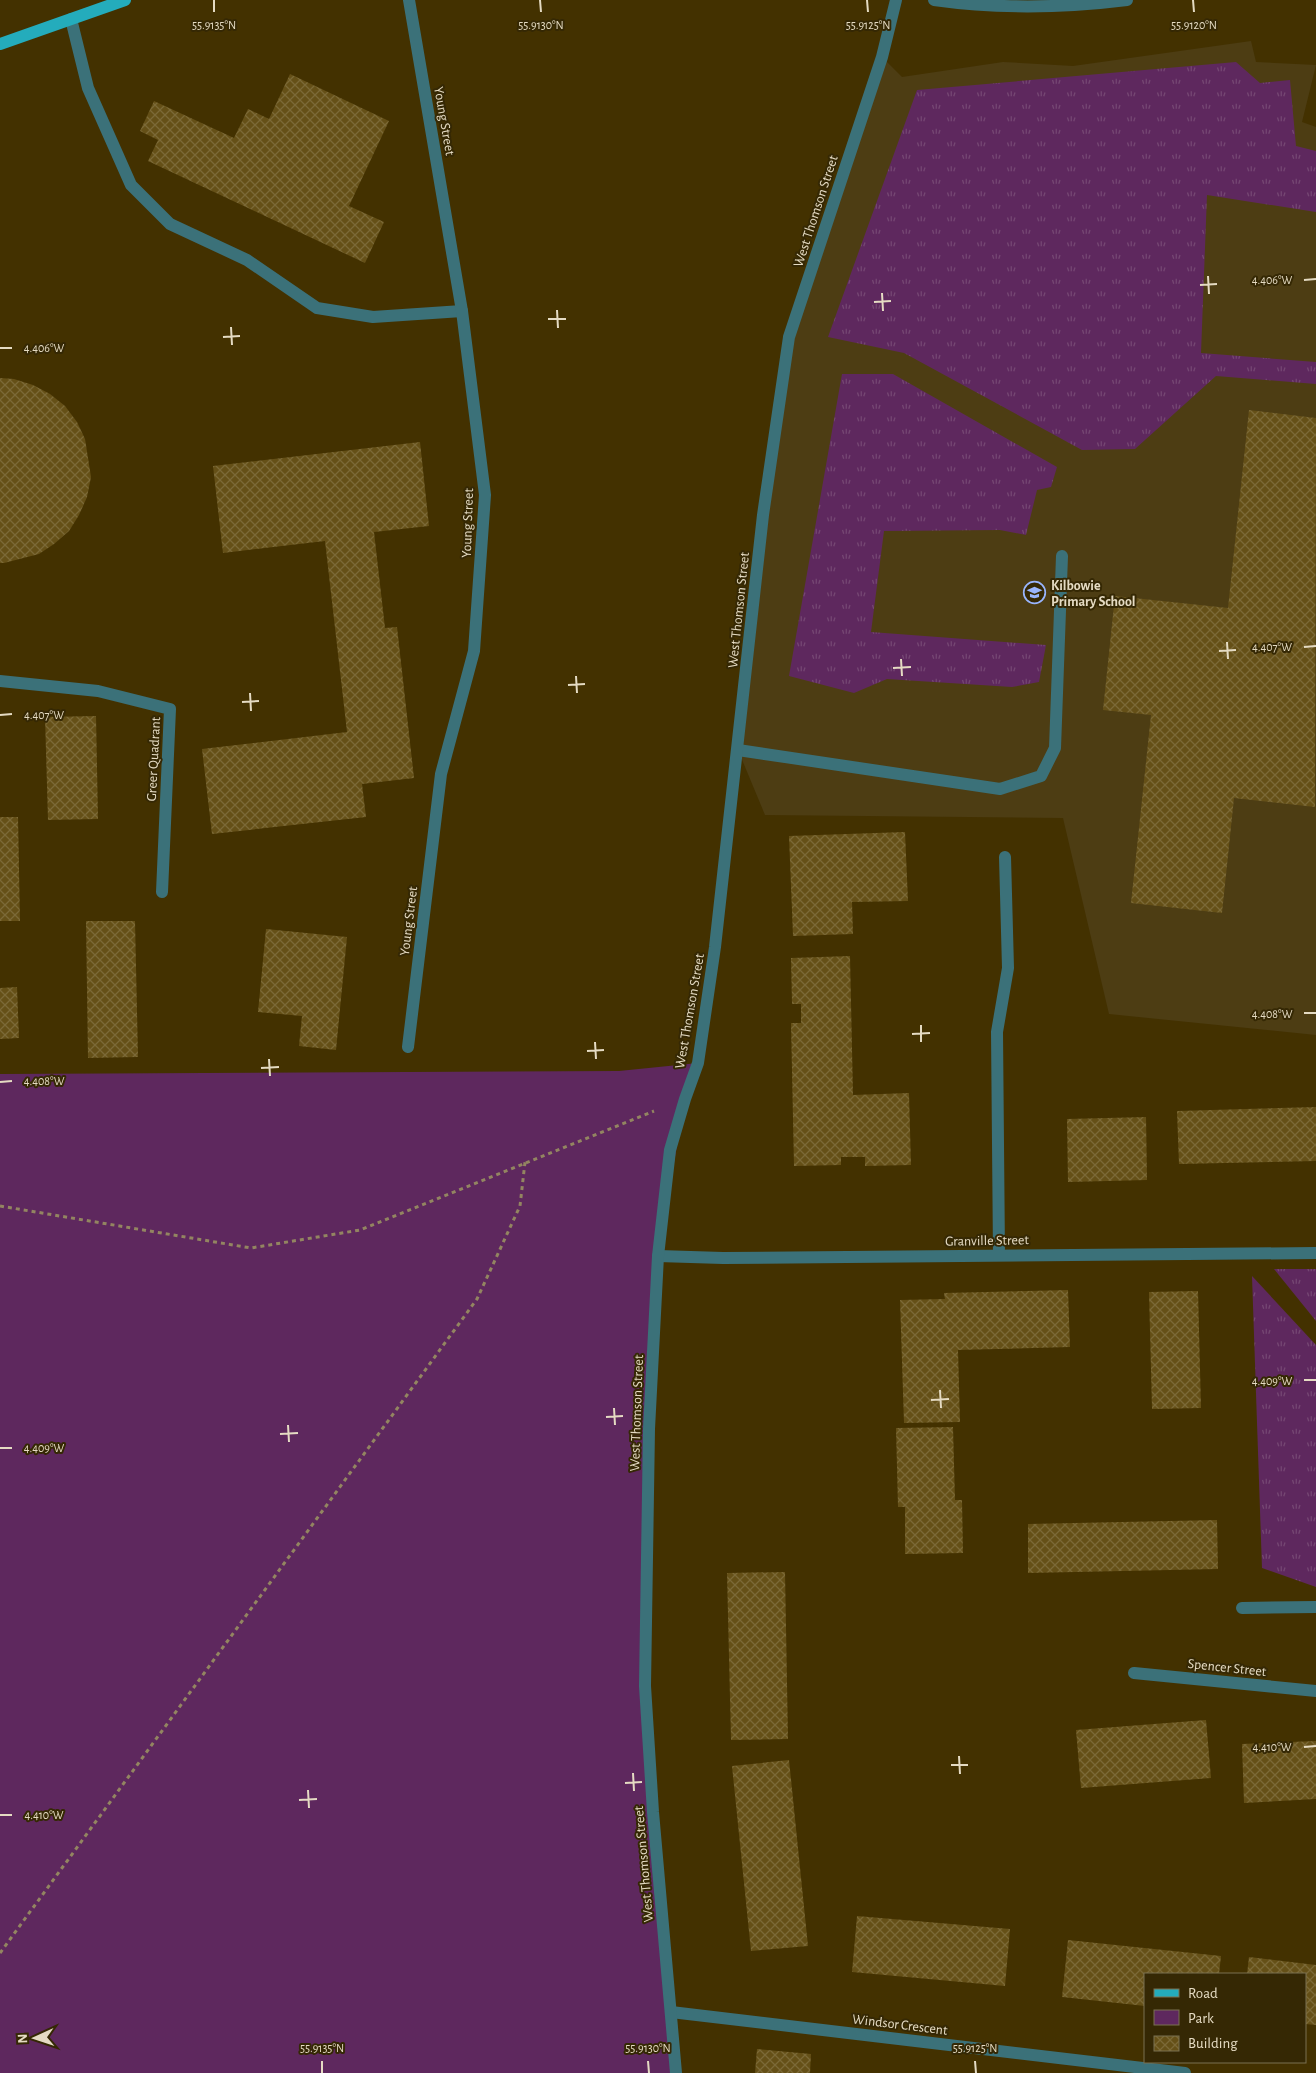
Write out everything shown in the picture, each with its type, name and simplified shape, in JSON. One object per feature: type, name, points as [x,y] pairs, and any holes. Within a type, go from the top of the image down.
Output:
[{"type":"main road","points":[[0,44],[125,0]]},
{"type":"street","name":"Young Street","points":[[408,1047],[441,774],[474,650],[485,495],[462,311],[409,0]]},
{"type":"street","name":"West Thomson Street","points":[[676,2073],[653,1812],[645,1686],[648,1429],[658,1256],[670,1150],[685,1099],[698,1064],[715,948],[763,516],[789,336],[882,57],[896,0]]},
{"type":"street","points":[[934,0],[1022,8],[1127,0]]},
{"type":"street","points":[[71,19],[88,88],[132,185],[170,224],[247,260],[317,308],[373,316],[462,311]]},
{"type":"street","points":[[738,750],[1000,789],[1041,776],[1055,748],[1062,556]]},
{"type":"street","name":"Greer Quadrant","points":[[0,681],[98,691],[170,709],[162,892]]},
{"type":"street","points":[[999,1255],[997,1032],[1008,968],[1005,857]]},
{"type":"street","name":"Granville Street","points":[[658,1256],[732,1258],[1316,1253]]},
{"type":"street","points":[[1242,1608],[1316,1607]]},
{"type":"street","name":"Spencer Street","points":[[1134,1673],[1316,1691]]},
{"type":"street","name":"Windsor Crescent","points":[[671,2012],[1185,2073]]},
{"type":"path","points":[[0,1206],[251,1248],[360,1230],[685,1099]]},
{"type":"path","points":[[0,1953],[477,1299],[520,1206],[525,1162]]},
{"type":"shaded area","name":"Kilbowie Primary School","points":[[1251,41],[1256,62],[1316,65],[1302,122],[1316,127],[1316,1035],[1109,1014],[1063,818],[765,815],[738,750],[789,337],[882,57],[902,77],[1003,62],[1073,66]]},
{"type":"green space","points":[[1236,62],[1260,83],[1290,80],[1296,146],[1316,151],[1316,212],[1207,195],[1201,353],[1316,362],[1316,384],[1216,376],[1135,449],[1082,450],[904,353],[828,337],[917,90]]},
{"type":"green space","points":[[842,374],[893,374],[1057,467],[1051,487],[1037,490],[1026,535],[1000,530],[884,531],[871,632],[1046,645],[1039,682],[1012,687],[887,679],[854,693],[789,676]]},
{"type":"green space","points":[[698,1063],[685,1099],[658,1256],[645,1686],[676,2073],[0,2073],[0,1074],[619,1071]]},
{"type":"green space","points":[[1274,1269],[1316,1269],[1316,1321]]},
{"type":"green space","points":[[1252,1276],[1316,1345],[1316,1587],[1262,1568]]},
{"type":"building","points":[[290,74],[389,121],[349,206],[384,222],[365,263],[148,161],[158,140],[140,131],[154,101],[234,138],[248,109],[269,119]]},
{"type":"building","points":[[0,378],[14,379],[33,385],[50,394],[65,406],[77,422],[85,439],[91,477],[87,497],[69,531],[39,554],[4,563],[0,563]]},
{"type":"building","points":[[1249,410],[1316,418],[1315,807],[1234,798],[1222,913],[1131,903],[1151,715],[1103,710],[1115,596],[1228,608]]},
{"type":"building","points":[[420,442],[429,526],[374,532],[385,628],[397,627],[414,778],[362,784],[366,817],[212,834],[202,749],[347,732],[325,541],[223,553],[213,466]]},
{"type":"building","points":[[96,716],[98,819],[48,820],[45,717]]},
{"type":"building","points":[[0,817],[18,817],[20,921],[0,921]]},
{"type":"building","points":[[905,832],[908,901],[852,902],[853,934],[793,936],[789,836]]},
{"type":"building","points":[[86,921],[135,921],[138,1057],[88,1058]]},
{"type":"building","points":[[266,929],[347,937],[336,1050],[299,1046],[302,1016],[258,1012]]},
{"type":"building","points":[[850,956],[853,1095],[909,1093],[911,1165],[865,1166],[865,1157],[841,1157],[841,1165],[794,1166],[791,1023],[801,1023],[801,1004],[792,1004],[791,958]]},
{"type":"building","points":[[17,987],[19,1038],[0,1039],[0,988]]},
{"type":"building","points":[[1316,1107],[1316,1161],[1179,1164],[1177,1111]]},
{"type":"building","points":[[1146,1117],[1147,1180],[1068,1182],[1067,1119]]},
{"type":"building","points":[[1068,1290],[1070,1347],[958,1350],[960,1422],[904,1423],[900,1300],[945,1299],[944,1293]]},
{"type":"building","points":[[1198,1291],[1201,1408],[1152,1409],[1149,1292]]},
{"type":"building","points":[[953,1427],[955,1500],[962,1500],[963,1553],[905,1554],[905,1507],[898,1507],[896,1428]]},
{"type":"building","points":[[1217,1520],[1218,1569],[1028,1573],[1028,1524]]},
{"type":"building","points":[[785,1572],[788,1739],[731,1740],[727,1573]]},
{"type":"building","points":[[1206,1720],[1211,1778],[1081,1788],[1076,1730]]},
{"type":"building","points":[[1316,1741],[1316,1799],[1244,1803],[1242,1744]]},
{"type":"building","points":[[789,1760],[808,1946],[751,1951],[732,1766]]},
{"type":"building","points":[[857,1916],[1010,1929],[1005,1986],[852,1972]]},
{"type":"building","points":[[1068,1940],[1221,1956],[1219,1973],[1144,1973],[1144,2006],[1062,1997]]},
{"type":"building","points":[[1249,1957],[1316,1965],[1316,2025],[1306,2024],[1306,1973],[1247,1973]]},
{"type":"building","points":[[757,2049],[811,2054],[810,2073],[755,2073]]},
{"type":"place","name":"Kilbowie Primary School","points":[[1035,593]]}]
